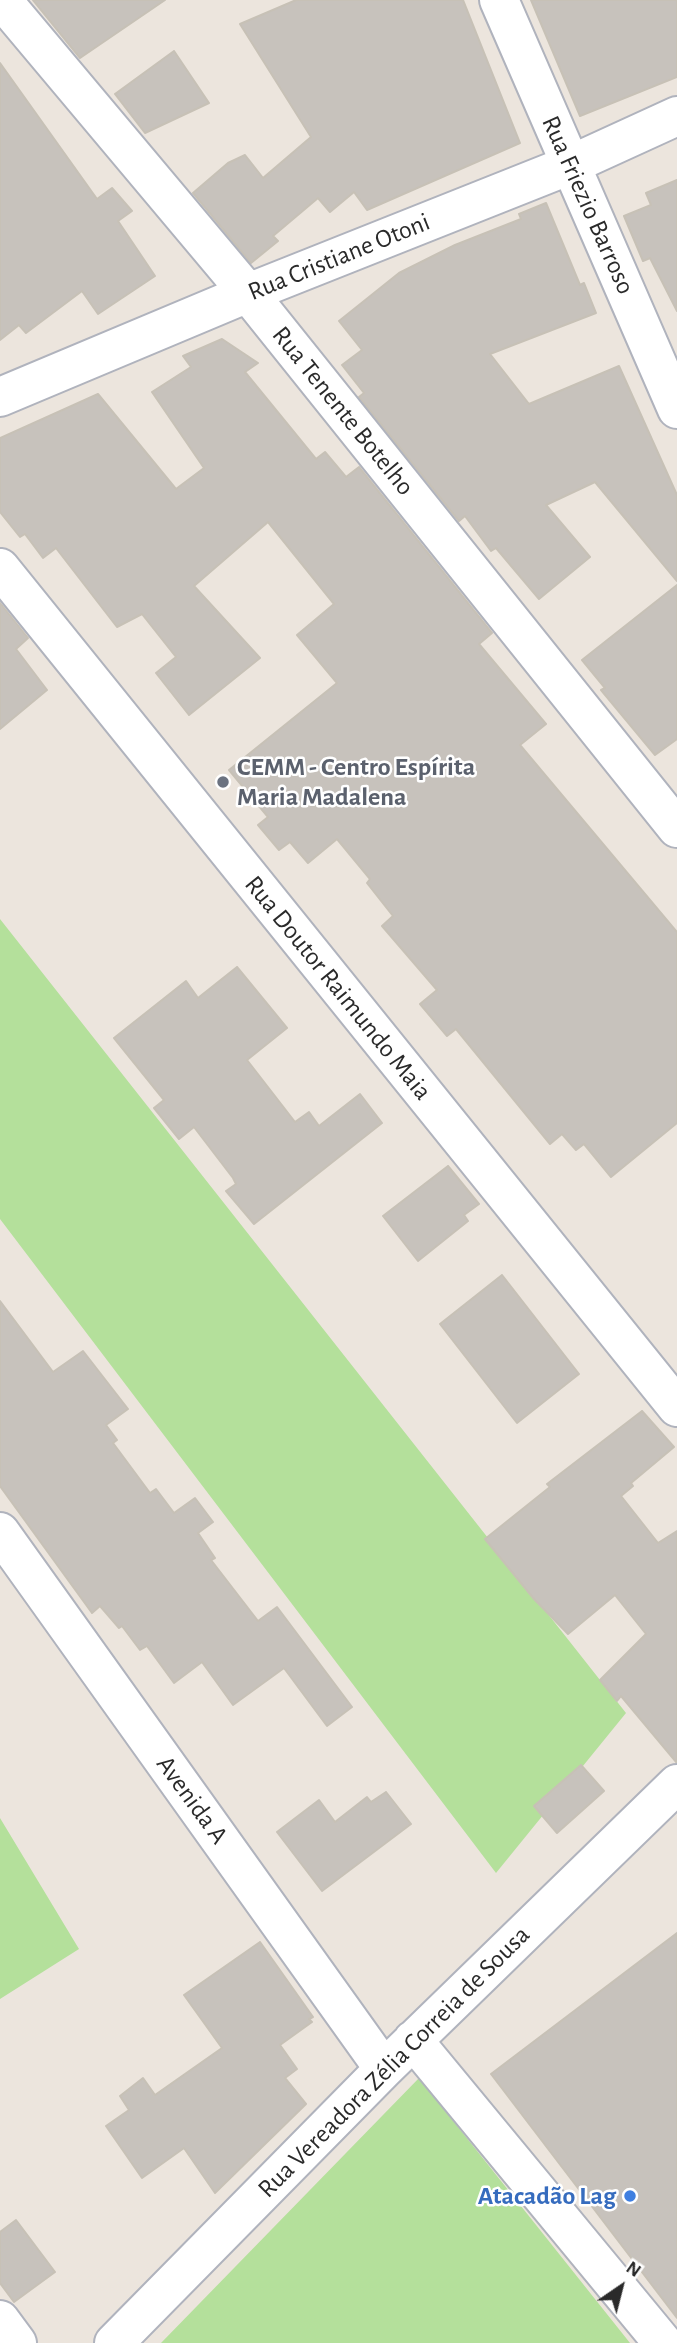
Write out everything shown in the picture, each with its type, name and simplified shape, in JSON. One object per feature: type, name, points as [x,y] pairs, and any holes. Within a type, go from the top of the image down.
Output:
[{"type":"street","name":"Rua Tenente Botelho","points":[[2,0],[248,293],[677,828]]},
{"type":"street","name":"Rua Friezio Barroso","points":[[499,0],[677,410]]},
{"type":"street","name":"Rua Cristiane Otoni","points":[[0,397],[248,293],[570,165],[677,116]]},
{"type":"street","name":"Rua Doutor Raimundo Maia","points":[[0,568],[677,1407]]},
{"type":"street","name":"Avenida A","points":[[0,1532],[384,2069]]},
{"type":"street","name":"Rua Vereadora Zélia Correia de Sousa","points":[[114,2343],[413,2040],[677,1784]]},
{"type":"street","points":[[413,2040],[663,2343]]},
{"type":"street","points":[[0,2320],[17,2343]]},
{"type":"green space","points":[[0,919],[626,1713],[496,1873],[0,1219]]},
{"type":"green space","points":[[0,1818],[79,1949],[0,1999]]},
{"type":"green space","points":[[419,2078],[630,2343],[161,2343]]},
{"type":"building","points":[[33,0],[165,0],[80,58]]},
{"type":"building","points":[[296,0],[463,0],[520,143],[367,210],[354,192],[330,212],[318,198],[273,236],[278,241],[251,263],[193,193],[228,163],[245,155],[263,178],[311,137],[240,24]]},
{"type":"building","points":[[531,0],[677,0],[677,77],[580,116]]},
{"type":"building","points":[[174,51],[209,103],[145,133],[115,94]]},
{"type":"building","points":[[0,63],[97,199],[112,188],[132,211],[118,221],[155,276],[98,314],[82,291],[26,333],[19,325],[0,340]]},
{"type":"building","points":[[677,180],[677,311],[650,258],[643,261],[624,216],[651,205],[646,193]]},
{"type":"building","points":[[546,203],[580,285],[584,283],[596,313],[490,354],[529,404],[619,366],[677,495],[677,581],[595,482],[546,505],[590,557],[539,599],[496,548],[491,551],[465,516],[459,521],[359,397],[364,393],[342,365],[362,350],[339,321],[399,273],[455,245],[521,219],[519,214]]},
{"type":"building","points":[[222,339],[258,363],[245,372],[316,459],[325,452],[346,477],[359,467],[492,633],[479,644],[546,724],[520,745],[677,932],[677,1123],[611,1177],[584,1144],[576,1150],[562,1134],[550,1144],[456,1029],[447,1036],[420,1004],[437,990],[382,926],[393,916],[367,883],[370,879],[337,839],[308,863],[290,842],[279,850],[258,825],[268,817],[229,770],[337,683],[297,635],[334,604],[268,522],[194,586],[260,658],[189,715],[156,673],[176,657],[142,614],[117,627],[56,548],[43,558],[25,534],[20,537],[0,512],[0,438],[98,394],[176,489],[204,468],[152,392],[191,367],[183,356]]},
{"type":"building","points":[[677,585],[677,739],[655,755],[601,690],[605,688],[582,660]]},
{"type":"building","points":[[0,603],[28,638],[16,649],[47,690],[0,729]]},
{"type":"building","points":[[237,967],[287,1028],[247,1060],[295,1122],[309,1112],[319,1126],[360,1094],[382,1123],[254,1224],[226,1191],[236,1184],[233,1178],[194,1127],[179,1139],[154,1108],[164,1100],[114,1038],[186,981],[198,998]]},
{"type":"building","points":[[448,1166],[479,1204],[464,1215],[468,1221],[418,1261],[383,1216]]},
{"type":"building","points":[[502,1275],[579,1374],[517,1423],[440,1324]]},
{"type":"building","points":[[0,1301],[53,1372],[83,1351],[128,1409],[106,1425],[117,1440],[113,1443],[150,1493],[156,1489],[174,1513],[195,1498],[213,1522],[198,1533],[215,1558],[211,1560],[258,1621],[277,1607],[352,1707],[327,1726],[284,1668],[233,1705],[202,1662],[174,1683],[147,1646],[140,1650],[122,1626],[119,1628],[100,1606],[92,1613],[0,1486]]},
{"type":"building","points":[[642,1411],[674,1447],[631,1483],[633,1486],[621,1496],[658,1543],[677,1531],[677,1763],[621,1696],[617,1701],[600,1680],[646,1634],[615,1595],[568,1634],[534,1599],[485,1539],[550,1487],[547,1484]]},
{"type":"building","points":[[581,1765],[604,1791],[557,1833],[534,1806]]},
{"type":"building","points":[[386,1792],[411,1824],[322,1891],[277,1832],[319,1800],[335,1822],[367,1797],[371,1802]]},
{"type":"building","name":"Atacadão Lag","points":[[677,1933],[677,2318],[491,2074]]},
{"type":"building","points":[[260,1942],[313,2017],[309,2019],[312,2022],[280,2045],[297,2069],[285,2078],[306,2104],[215,2193],[184,2148],[142,2178],[106,2126],[129,2110],[120,2096],[143,2078],[155,2095],[222,2048],[184,1995]]},
{"type":"building","points":[[16,2220],[55,2272],[14,2302],[0,2283],[0,2232]]},
{"type":"place","name":"CEMM - Centro Espírita Maria Madalena","points":[[223,782]]},
{"type":"place","name":"Atacadão Lag","points":[[630,2196]]}]
